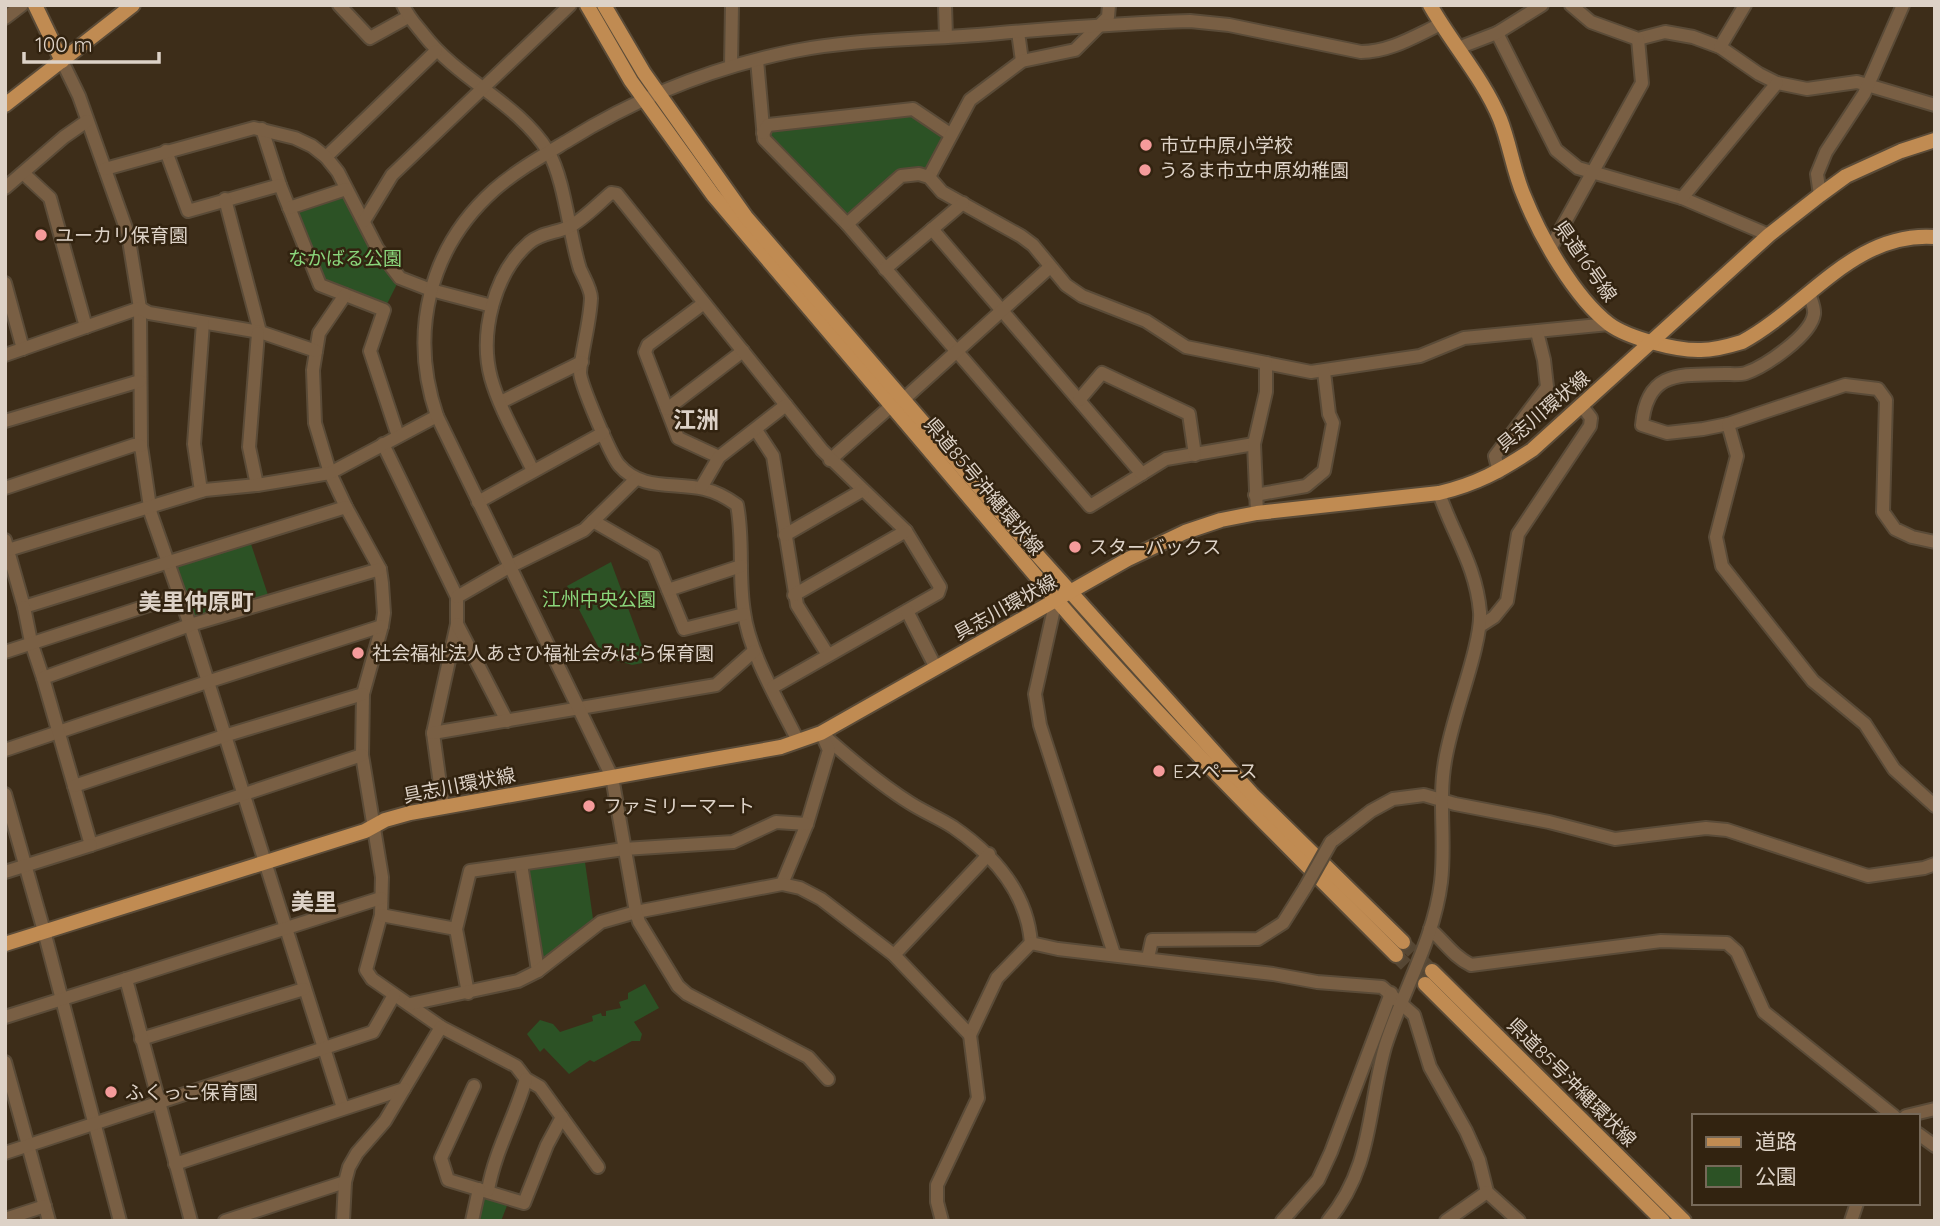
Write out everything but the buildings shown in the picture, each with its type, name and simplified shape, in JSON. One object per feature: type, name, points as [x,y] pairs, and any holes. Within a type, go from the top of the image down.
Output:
[{"type":"main road","points":[[35,5],[62,61]]},
{"type":"main road","points":[[5,105],[133,5]]},
{"type":"main road","name":"県道85号沖縄環状線","points":[[587,5],[644,100],[713,195],[898,403],[1252,794],[1400,948],[1243,802],[1056,600],[898,403],[747,217],[658,94],[604,5]]},
{"type":"main road","name":"県道16号線","points":[[1430,5],[1488,94],[1501,120],[1524,195],[1550,249],[1582,295],[1609,324],[1622,331],[1652,341],[1701,350],[1742,342],[1860,255],[1883,242],[1907,237],[1935,237]]},
{"type":"main road","name":"具志川環状線","points":[[5,944],[365,831],[398,817],[443,806],[781,747],[821,733],[1128,559],[1185,532],[1221,520],[1256,513],[1439,493],[1464,487],[1499,472],[1532,450],[1769,235],[1820,195],[1857,171],[1901,151],[1935,140]]},
{"type":"main road","name":"県道85号沖縄環状線","points":[[1663,1221],[1428,978],[1684,1221]]},
{"type":"street","points":[[5,18],[22,5]]},
{"type":"street","points":[[339,5],[370,38],[406,11],[436,51],[523,119],[548,152],[553,160],[580,267],[591,295],[580,376],[603,433],[619,465],[636,478],[650,484],[701,488],[721,494],[737,505],[741,528],[744,614],[754,651],[799,741]]},
{"type":"street","points":[[363,221],[391,175],[570,5]]},
{"type":"street","points":[[732,5],[732,66]]},
{"type":"street","points":[[946,5],[946,37]]},
{"type":"street","points":[[929,177],[970,100],[1022,61],[1075,50],[1108,17],[1109,5]]},
{"type":"street","points":[[1458,48],[1497,33],[1542,5]]},
{"type":"street","points":[[1571,5],[1591,22],[1638,39],[1665,32],[1693,37],[1720,47],[1777,83],[1807,89],[1857,82],[1935,105]]},
{"type":"street","points":[[1720,47],[1745,5]]},
{"type":"street","points":[[1820,195],[1816,174],[1826,152],[1869,84],[1903,5]]},
{"type":"street","points":[[828,1079],[808,1057],[678,986],[636,912],[612,777],[437,416],[427,382],[423,350],[425,317],[431,290],[445,253],[466,220],[494,190],[548,152],[593,125],[644,100],[732,66],[757,60],[825,45],[1165,22],[1209,22],[1361,52],[1374,52],[1441,24]]},
{"type":"street","points":[[1018,32],[1022,61]]},
{"type":"street","points":[[1497,33],[1556,150],[1578,167],[1682,198],[1769,235]]},
{"type":"street","points":[[1550,249],[1642,83],[1638,39]]},
{"type":"street","points":[[326,157],[436,51]]},
{"type":"street","points":[[757,60],[764,139],[847,224],[1090,506],[1166,459],[1254,444]]},
{"type":"street","points":[[62,61],[128,234],[140,309],[141,446],[150,505],[342,1108]]},
{"type":"street","points":[[1682,198],[1777,83]]},
{"type":"street","points":[[763,133],[768,125],[913,109],[950,134]]},
{"type":"street","points":[[5,188],[87,121]]},
{"type":"street","points":[[105,169],[254,128],[295,138],[326,157],[338,172],[377,248],[400,278],[431,290],[492,306]]},
{"type":"street","points":[[262,129],[280,185],[320,285],[384,310],[370,351],[398,436]]},
{"type":"street","points":[[166,151],[188,211],[280,185]]},
{"type":"street","points":[[23,173],[50,198],[86,327]]},
{"type":"street","points":[[847,224],[901,176],[919,174],[929,177],[942,192],[1021,236],[1066,285],[1082,296],[1146,321],[1186,347],[1311,372],[1420,356],[1464,338],[1609,324]]},
{"type":"street","points":[[289,208],[346,189]]},
{"type":"street","points":[[533,471],[491,379],[487,345],[492,306],[499,287],[522,250],[540,236],[570,226],[611,193],[617,194],[831,460],[906,531],[940,587],[938,593],[772,687]]},
{"type":"street","points":[[225,200],[259,333],[248,447],[257,485]]},
{"type":"street","points":[[885,269],[963,203]]},
{"type":"street","points":[[932,229],[1142,474]]},
{"type":"street","points":[[831,460],[1050,267]]},
{"type":"street","points":[[5,283],[23,349]]},
{"type":"street","points":[[1809,293],[1814,312],[1810,327],[1777,356],[1745,374],[1675,376],[1658,383],[1643,406],[1642,425],[1667,433],[1728,424],[1845,386],[1878,389],[1886,400],[1883,512],[1895,529],[1912,537],[1935,542]]},
{"type":"street","points":[[345,295],[318,333],[313,370],[315,423],[330,473],[380,569],[384,613],[363,694],[362,755],[382,877],[381,915],[366,970],[394,995],[441,1027],[516,1066],[526,1079],[540,1087],[598,1167]]},
{"type":"street","points":[[704,303],[648,345],[645,352],[678,438],[719,457]]},
{"type":"street","points":[[5,355],[140,309],[149,313],[259,333],[316,351]]},
{"type":"street","points":[[201,491],[194,444],[203,323]]},
{"type":"street","points":[[1499,472],[1495,456],[1547,387],[1537,332]]},
{"type":"street","points":[[667,409],[743,351]]},
{"type":"street","points":[[501,402],[582,362]]},
{"type":"street","points":[[1256,513],[1254,444],[1266,392],[1266,363]]},
{"type":"street","points":[[1255,495],[1306,486],[1324,471],[1333,423],[1329,414],[1324,372]]},
{"type":"street","points":[[1079,400],[1102,373],[1189,414],[1195,455]]},
{"type":"street","points":[[5,421],[140,381]]},
{"type":"street","points":[[701,488],[719,457],[786,405]]},
{"type":"street","points":[[1480,626],[1494,617],[1507,601],[1518,534],[1590,426],[1591,418],[1582,406]]},
{"type":"street","points":[[91,845],[31,642],[7,545],[201,491],[330,473],[437,416]]},
{"type":"street","points":[[1728,424],[1737,456],[1716,537],[1722,566],[1813,681],[1865,724],[1894,769],[1935,806]]},
{"type":"street","points":[[756,430],[773,456],[797,605],[828,655]]},
{"type":"street","points":[[478,502],[603,433]]},
{"type":"street","points":[[5,488],[134,444],[141,446]]},
{"type":"street","points":[[383,444],[457,597],[457,624],[433,733],[443,806]]},
{"type":"street","points":[[457,597],[509,567],[584,530],[636,478]]},
{"type":"street","points":[[785,535],[863,490]]},
{"type":"street","points":[[1328,1221],[1349,1190],[1357,1170],[1368,1136],[1385,1049],[1430,929],[1442,880],[1445,762],[1480,626],[1480,612],[1470,561],[1439,493]]},
{"type":"street","points":[[24,607],[346,507]]},
{"type":"street","points":[[593,521],[654,556],[684,629],[744,614]]},
{"type":"street","points":[[794,595],[906,531]]},
{"type":"street","points":[[668,590],[741,566]]},
{"type":"street","points":[[43,678],[190,625],[380,569]]},
{"type":"street","points":[[5,652],[180,594]]},
{"type":"street","points":[[1056,600],[1035,694],[1040,725],[1114,954]]},
{"type":"street","points":[[907,611],[936,668]]},
{"type":"street","points":[[457,624],[507,721]]},
{"type":"street","points":[[5,751],[382,625]]},
{"type":"street","points":[[433,733],[716,685],[754,651]]},
{"type":"street","points":[[74,786],[224,736],[363,694]]},
{"type":"street","points":[[782,884],[807,824],[829,750],[821,733]]},
{"type":"street","points":[[821,733],[855,763],[910,803],[952,827],[989,854],[1010,880],[1030,928],[1031,943],[997,978],[970,1035],[978,1098],[937,1185],[937,1202],[942,1221]]},
{"type":"street","points":[[5,872],[362,755]]},
{"type":"street","points":[[5,794],[120,1221]]},
{"type":"street","points":[[1148,958],[1152,940],[1258,939],[1283,923],[1331,842],[1371,811],[1393,799],[1424,794],[1615,839],[1706,828],[1727,830],[1868,876],[1935,864]]},
{"type":"street","points":[[468,993],[456,929],[470,871],[624,849],[733,842],[776,822],[807,824]]},
{"type":"street","points":[[894,955],[989,854]]},
{"type":"street","points":[[521,864],[538,971]]},
{"type":"street","points":[[410,1004],[518,981],[538,971],[594,926],[636,912],[782,884],[800,888],[821,899],[894,955],[970,1035]]},
{"type":"street","points":[[5,1017],[381,898]]},
{"type":"street","points":[[381,915],[456,929]]},
{"type":"street","points":[[1430,929],[1456,957],[1472,965],[1661,941],[1727,943],[1737,952],[1764,1012],[1892,1114]]},
{"type":"street","points":[[1031,943],[1058,949],[1148,958],[1317,982],[1382,987],[1414,1015],[1430,1066],[1479,1160],[1487,1192],[1519,1221]]},
{"type":"street","points":[[126,979],[191,1221]]},
{"type":"street","points":[[141,1039],[304,989]]},
{"type":"street","points":[[1282,1221],[1318,1180],[1391,993]]},
{"type":"street","points":[[5,1153],[373,1032],[394,995]]},
{"type":"street","points":[[343,1221],[345,1182],[349,1167],[357,1153],[385,1121],[441,1027]]},
{"type":"street","points":[[5,1062],[8,1084],[29,1145],[49,1221]]},
{"type":"street","points":[[472,1221],[526,1079]]},
{"type":"street","points":[[474,1086],[441,1158],[448,1180],[524,1203],[562,1117]]},
{"type":"street","points":[[175,1164],[404,1089]]},
{"type":"street","points":[[1914,1114],[1935,1109]]},
{"type":"street","points":[[1919,1134],[1935,1146]]},
{"type":"street","points":[[225,1221],[345,1182]]},
{"type":"street","points":[[1446,1221],[1487,1192]]},
{"type":"street","points":[[5,1219],[45,1206]]},
{"type":"green space","points":[[916,110],[950,135],[929,177],[901,177],[838,225],[765,140],[768,125]]},
{"type":"green space","name":"なかばる公園","points":[[346,189],[400,278],[384,310],[320,285],[289,208]]},
{"type":"green space","points":[[249,538],[270,601],[190,625],[169,563]]},
{"type":"green space","name":"江州中央公園","points":[[611,562],[648,662],[632,665],[603,656],[567,586]]},
{"type":"green space","points":[[584,855],[594,926],[538,971],[521,864]]},
{"type":"green space","points":[[645,984],[659,1008],[634,1022],[642,1034],[640,1041],[632,1041],[594,1062],[590,1060],[569,1074],[544,1048],[540,1052],[527,1034],[540,1020],[553,1024],[560,1032],[593,1021],[592,1016],[601,1013],[606,1016],[606,1011],[621,1008],[619,1002],[628,999],[628,993]]},
{"type":"green space","points":[[480,1188],[510,1198],[501,1221],[473,1221]]},
{"type":"tunnel","points":[[1403,942],[1432,971]]},
{"type":"tunnel","points":[[1396,955],[1425,984]]},
{"type":"place","name":"市立中原小学校","points":[[1146,145]]},
{"type":"place","name":"うるま市立中原幼稚園","points":[[1145,170]]},
{"type":"place","name":"ユーカリ保育園","points":[[41,235]]},
{"type":"place","name":"スターバックス","points":[[1075,547]]},
{"type":"place","name":"社会福祉法人あさひ福祉会みはら保育園","points":[[358,653]]},
{"type":"place","name":"Eスペース","points":[[1159,771]]},
{"type":"place","name":"ファミリーマート","points":[[589,806]]},
{"type":"place","name":"ふくっこ保育園","points":[[111,1092]]},
{"type":"district","name":"江洲","points":[[696,420]]},
{"type":"district","name":"美里仲原町","points":[[196,602]]},
{"type":"district","name":"美里","points":[[314,902]]}]
